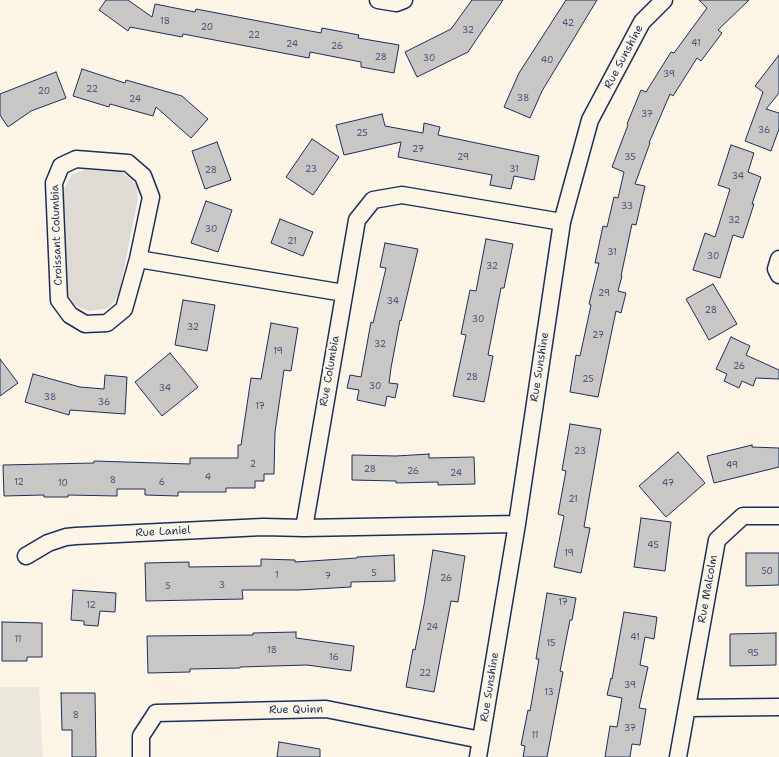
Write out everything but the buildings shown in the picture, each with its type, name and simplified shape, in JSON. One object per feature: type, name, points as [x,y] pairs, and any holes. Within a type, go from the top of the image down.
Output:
[{"type":"street","points":[[378,0],[396,3],[404,0]]},
{"type":"street","name":"Rue Sunshine","points":[[478,757],[517,524],[562,222],[590,120],[642,22],[664,0]]},
{"type":"street","name":"Croissant Columbia","points":[[76,159],[128,163],[143,176],[151,196],[138,259],[124,309],[107,323],[85,324],[70,315],[59,300],[54,183],[61,166],[76,159]]},
{"type":"street","name":"Rue Columbia","points":[[304,528],[357,220],[373,200],[402,195],[562,222]]},
{"type":"street","points":[[138,259],[344,292]]},
{"type":"street","points":[[779,259],[776,269],[779,275]]},
{"type":"street","name":"Rue Malcolm","points":[[678,757],[717,540],[743,516],[779,516]]},
{"type":"street","points":[[304,528],[517,524]]},
{"type":"street","name":"Rue Laniel","points":[[26,556],[48,542],[71,536],[263,527],[304,528]]},
{"type":"street","points":[[686,708],[779,706]]},
{"type":"street","name":"Rue Quinn","points":[[141,757],[141,736],[156,713],[326,709],[481,740]]},
{"type":"shaded area","points":[[84,170],[121,172],[132,180],[137,187],[138,199],[119,294],[111,306],[105,309],[88,311],[71,302],[66,290],[63,191],[72,174]]},
{"type":"shaded area","points":[[0,687],[39,687],[43,757],[0,757]]}]
